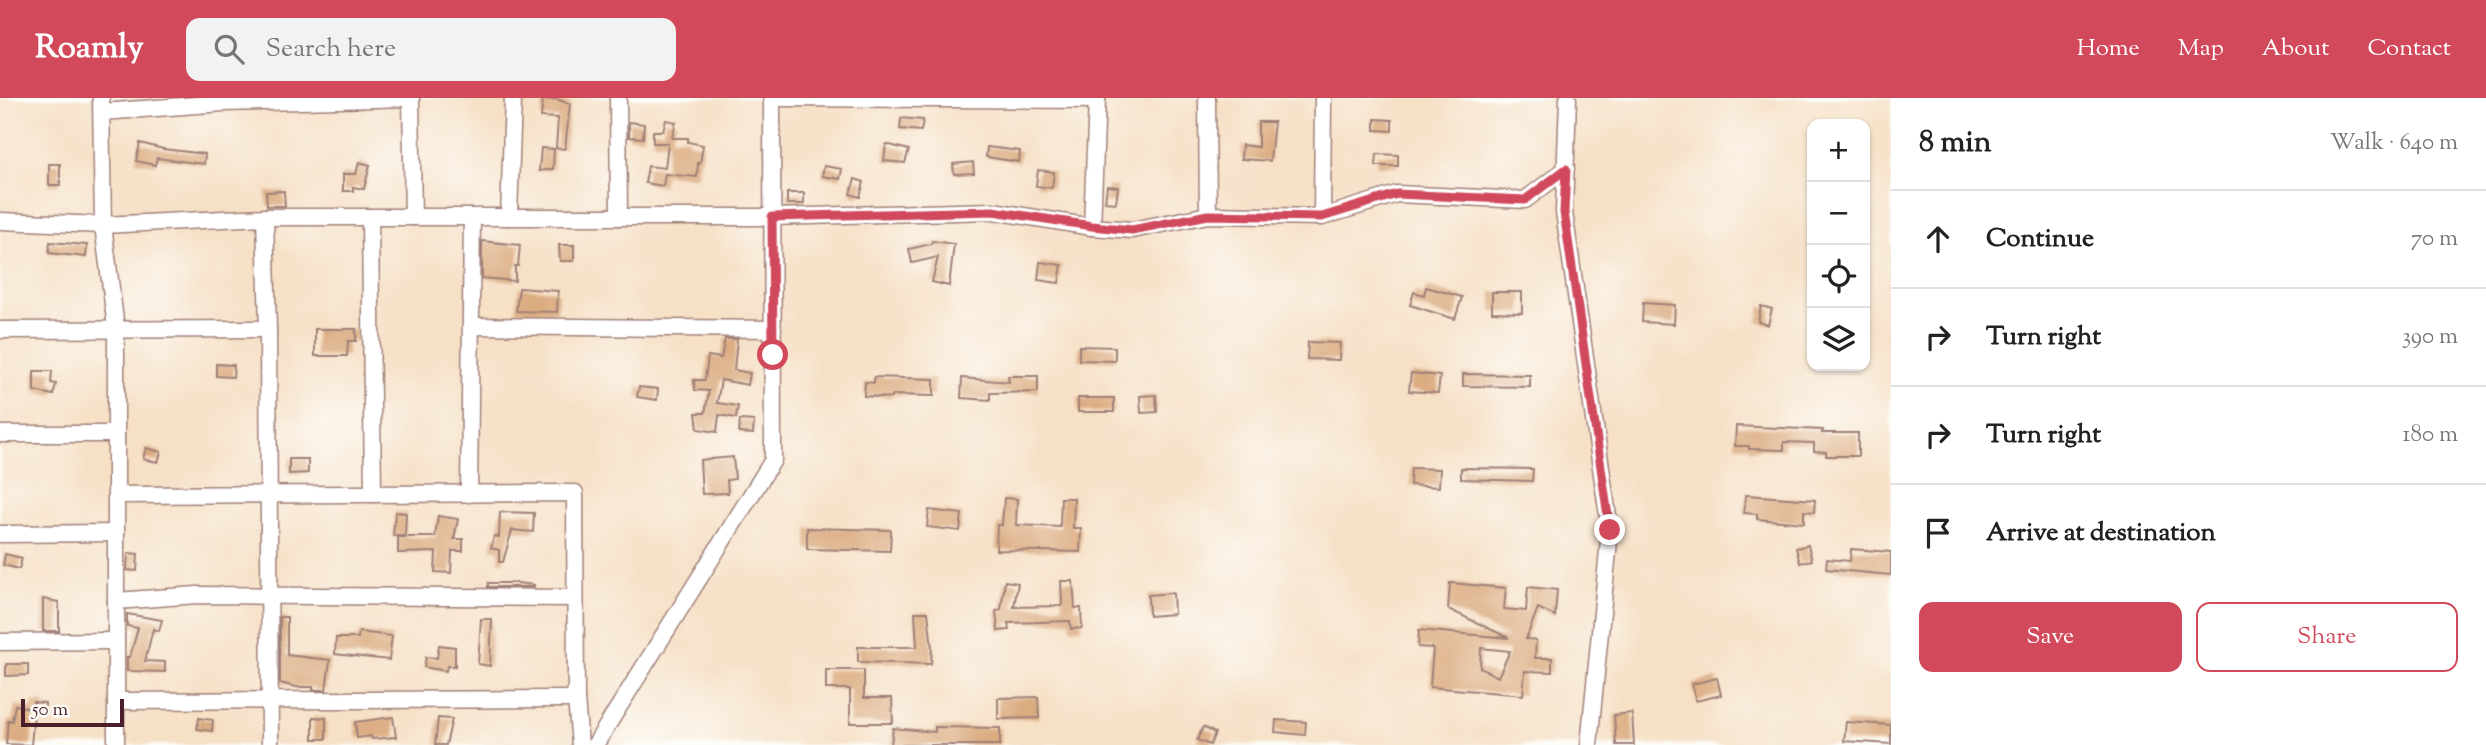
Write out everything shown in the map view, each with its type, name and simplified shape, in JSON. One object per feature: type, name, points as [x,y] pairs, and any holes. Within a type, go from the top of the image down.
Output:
[{"type":"street","points":[[116,745],[116,328],[103,225],[102,105],[224,100],[411,98],[413,217]]},
{"type":"street","points":[[509,217],[513,98]]},
{"type":"street","points":[[618,98],[620,217]]},
{"type":"street","points":[[595,745],[773,460],[772,98],[1097,99],[1092,226]]},
{"type":"street","points":[[1207,98],[1208,215]]},
{"type":"street","points":[[1322,217],[1323,98]]},
{"type":"street","points":[[1568,98],[1564,212],[1610,530],[1589,745]]},
{"type":"street","points":[[0,221],[103,225],[265,217],[772,217],[993,211],[1132,230],[1208,215],[1322,217],[1397,194],[1525,200],[1566,169]]},
{"type":"street","points":[[265,217],[270,745]]},
{"type":"street","points":[[370,217],[373,494]]},
{"type":"street","points":[[469,494],[472,217]]},
{"type":"street","points":[[471,326],[773,329]]},
{"type":"street","points":[[0,330],[268,329]]},
{"type":"street","points":[[0,434],[116,434]]},
{"type":"street","points":[[116,495],[575,493],[576,699],[580,745]]},
{"type":"street","points":[[0,534],[116,533]]},
{"type":"street","points":[[116,601],[197,595],[575,598]]},
{"type":"street","points":[[0,642],[116,641]]},
{"type":"street","points":[[116,701],[576,699]]},
{"type":"building","points":[[556,99],[570,104],[565,149],[556,148],[558,118],[541,117],[543,100]]},
{"type":"building","points":[[901,118],[923,120],[921,131],[900,129]]},
{"type":"building","points":[[1375,119],[1392,120],[1392,131],[1375,130]]},
{"type":"building","points":[[666,120],[676,122],[672,138],[688,138],[688,142],[703,145],[697,177],[665,174],[663,186],[645,183],[648,166],[665,168],[668,143],[653,143],[653,131],[663,131]]},
{"type":"building","points":[[629,122],[644,124],[643,138],[629,137]]},
{"type":"building","points":[[1258,122],[1274,122],[1270,161],[1241,159],[1242,145],[1258,147]]},
{"type":"building","points":[[140,143],[205,154],[204,164],[157,158],[155,165],[136,161]]},
{"type":"building","points":[[886,144],[909,150],[905,163],[884,161]]},
{"type":"building","points":[[987,147],[1020,151],[1019,162],[986,157]]},
{"type":"building","points":[[541,148],[554,149],[553,169],[539,171]]},
{"type":"building","points":[[1377,154],[1398,155],[1398,166],[1376,166]]},
{"type":"building","points":[[359,162],[370,165],[364,189],[353,187],[353,191],[343,191],[343,174],[356,174]]},
{"type":"building","points":[[973,162],[974,173],[954,174],[953,164]]},
{"type":"building","points":[[49,164],[60,164],[60,185],[49,185]]},
{"type":"building","points":[[824,166],[842,169],[840,179],[822,176]]},
{"type":"building","points":[[1038,170],[1054,172],[1052,188],[1036,186]]},
{"type":"building","points":[[855,179],[864,182],[860,197],[850,194]]},
{"type":"building","points":[[1107,186],[1118,187],[1116,203],[1105,202]]},
{"type":"building","points":[[284,191],[285,206],[267,206],[266,192]]},
{"type":"building","points":[[787,193],[804,193],[804,204],[787,204]]},
{"type":"building","points":[[482,241],[520,245],[515,281],[482,278]]},
{"type":"building","points":[[932,241],[954,244],[949,286],[932,282],[938,257],[912,263],[909,249],[931,244]]},
{"type":"building","points":[[50,242],[87,245],[86,257],[49,253]]},
{"type":"building","points":[[559,245],[574,245],[574,261],[560,261]]},
{"type":"building","points":[[1040,262],[1062,265],[1059,283],[1038,280]]},
{"type":"building","points":[[1426,287],[1462,297],[1455,319],[1410,305],[1414,292],[1424,295]]},
{"type":"building","points":[[519,288],[558,291],[557,312],[516,311]]},
{"type":"building","points":[[1492,292],[1522,292],[1522,313],[1492,312]]},
{"type":"building","points":[[1643,303],[1675,305],[1674,324],[1642,322]]},
{"type":"building","points":[[1761,306],[1772,309],[1768,325],[1758,322]]},
{"type":"building","points":[[315,329],[356,329],[356,341],[348,341],[347,356],[315,356]]},
{"type":"building","points":[[725,339],[737,339],[734,370],[750,373],[748,385],[721,380],[717,403],[738,406],[736,418],[719,415],[717,432],[698,429],[696,413],[705,413],[709,391],[695,390],[694,380],[705,380],[708,356],[721,358]]},
{"type":"building","points":[[1308,342],[1340,343],[1339,360],[1307,359]]},
{"type":"building","points":[[1079,346],[1115,347],[1115,361],[1079,360]]},
{"type":"building","points":[[216,364],[234,365],[233,377],[216,376]]},
{"type":"building","points":[[34,371],[52,371],[51,383],[56,384],[53,395],[34,391]]},
{"type":"building","points":[[1411,373],[1440,376],[1438,393],[1409,391]]},
{"type":"building","points":[[1463,374],[1530,375],[1530,387],[1463,386]]},
{"type":"building","points":[[1008,376],[1038,376],[1038,392],[990,393],[990,400],[961,398],[962,378],[1009,382]]},
{"type":"building","points":[[874,377],[934,379],[934,396],[864,396],[865,382],[874,383]]},
{"type":"building","points":[[639,387],[658,389],[657,400],[637,397]]},
{"type":"building","points":[[1156,395],[1157,412],[1141,413],[1140,396]]},
{"type":"building","points":[[1078,398],[1114,398],[1114,412],[1078,412]]},
{"type":"building","points":[[740,420],[754,421],[753,434],[739,433]]},
{"type":"building","points":[[1736,426],[1858,433],[1858,456],[1826,456],[1826,452],[1814,451],[1814,443],[1784,442],[1784,450],[1735,446]]},
{"type":"building","points":[[146,448],[161,452],[158,462],[143,459]]},
{"type":"building","points":[[733,457],[735,479],[727,480],[728,493],[702,494],[700,460]]},
{"type":"building","points":[[289,459],[308,459],[308,473],[289,474]]},
{"type":"building","points":[[1411,468],[1440,469],[1439,487],[1410,485]]},
{"type":"building","points":[[1461,468],[1533,469],[1532,481],[1461,479]]},
{"type":"building","points":[[1746,495],[1815,500],[1814,512],[1804,511],[1804,523],[1757,519],[1757,514],[1744,513]]},
{"type":"building","points":[[1004,498],[1017,499],[1016,525],[1060,527],[1061,498],[1074,498],[1073,528],[1081,528],[1080,552],[996,550],[997,525],[1002,525]]},
{"type":"building","points":[[929,510],[962,514],[960,531],[927,527]]},
{"type":"building","points":[[395,512],[406,513],[405,536],[393,536]]},
{"type":"building","points":[[500,512],[534,513],[533,532],[512,530],[503,562],[499,562],[499,550],[491,548],[494,536],[499,537]]},
{"type":"building","points":[[438,516],[458,519],[454,539],[463,539],[463,551],[452,551],[451,573],[435,572],[436,552],[398,553],[398,537],[435,537]]},
{"type":"building","points":[[807,528],[891,530],[890,551],[807,549]]},
{"type":"building","points":[[1808,545],[1812,560],[1800,563],[1796,548]]},
{"type":"building","points":[[1851,549],[1891,552],[1891,575],[1826,569],[1827,559],[1850,561]]},
{"type":"building","points":[[128,553],[138,554],[137,571],[127,570]]},
{"type":"building","points":[[5,554],[22,558],[19,569],[3,565]]},
{"type":"building","points":[[1005,581],[1018,583],[1014,607],[1062,606],[1061,581],[1073,581],[1075,608],[1081,608],[1082,628],[1071,629],[1070,621],[1008,623],[1009,630],[998,631],[996,611],[1001,610]]},
{"type":"building","points":[[488,583],[517,583],[534,587],[488,587]]},
{"type":"building","points":[[1450,583],[1506,588],[1504,609],[1526,611],[1528,587],[1557,590],[1555,616],[1538,608],[1526,639],[1536,640],[1535,658],[1552,658],[1552,672],[1525,671],[1523,695],[1430,687],[1433,648],[1418,647],[1419,630],[1509,638],[1448,609]],"holes":[[[1481,648],[1510,651],[1498,677],[1480,668]]]},
{"type":"building","points":[[1173,593],[1174,614],[1149,616],[1148,595]]},
{"type":"building","points":[[43,599],[59,602],[59,631],[43,631]]},
{"type":"building","points":[[915,612],[928,612],[931,664],[858,662],[858,647],[917,647]]},
{"type":"building","points":[[127,614],[162,620],[159,631],[153,629],[145,661],[165,662],[165,672],[127,671],[127,657],[130,657],[138,628],[127,626]]},
{"type":"building","points":[[280,617],[287,617],[287,655],[330,660],[326,690],[280,683]]},
{"type":"building","points":[[481,619],[492,619],[490,666],[478,664]]},
{"type":"building","points":[[359,632],[392,636],[389,660],[335,654],[336,638],[358,638]]},
{"type":"building","points":[[439,645],[455,647],[455,666],[447,666],[446,671],[424,667],[426,657],[437,658]]},
{"type":"building","points":[[6,664],[28,664],[28,675],[6,676]]},
{"type":"building","points":[[826,670],[864,670],[864,698],[892,698],[893,723],[850,723],[850,689],[826,689]]},
{"type":"building","points":[[1717,678],[1721,695],[1696,701],[1692,684]]},
{"type":"building","points":[[1038,697],[1039,718],[998,719],[998,698]]},
{"type":"building","points":[[33,702],[45,703],[44,714],[34,713],[31,745],[6,744],[8,720],[12,721],[15,705],[32,709]]},
{"type":"building","points":[[1632,713],[1634,745],[1616,745],[1614,715]]},
{"type":"building","points":[[313,717],[326,718],[326,739],[313,739]]},
{"type":"building","points":[[393,717],[396,737],[357,738],[355,722]]},
{"type":"building","points":[[199,718],[213,720],[212,731],[197,729]]},
{"type":"building","points":[[438,718],[452,719],[446,745],[435,745]]},
{"type":"building","points":[[1276,720],[1306,722],[1305,735],[1275,732]]},
{"type":"building","points":[[1846,722],[1891,725],[1891,744],[1844,741]]},
{"type":"building","points":[[935,727],[1000,728],[1000,745],[891,745],[893,728],[935,732]]},
{"type":"building","points":[[1203,727],[1215,733],[1210,745],[1197,740]]},
{"type":"route","points":[[773,355],[772,217],[993,211],[1132,230],[1208,215],[1322,217],[1397,194],[1525,200],[1566,169],[1564,212],[1610,530]]}]
